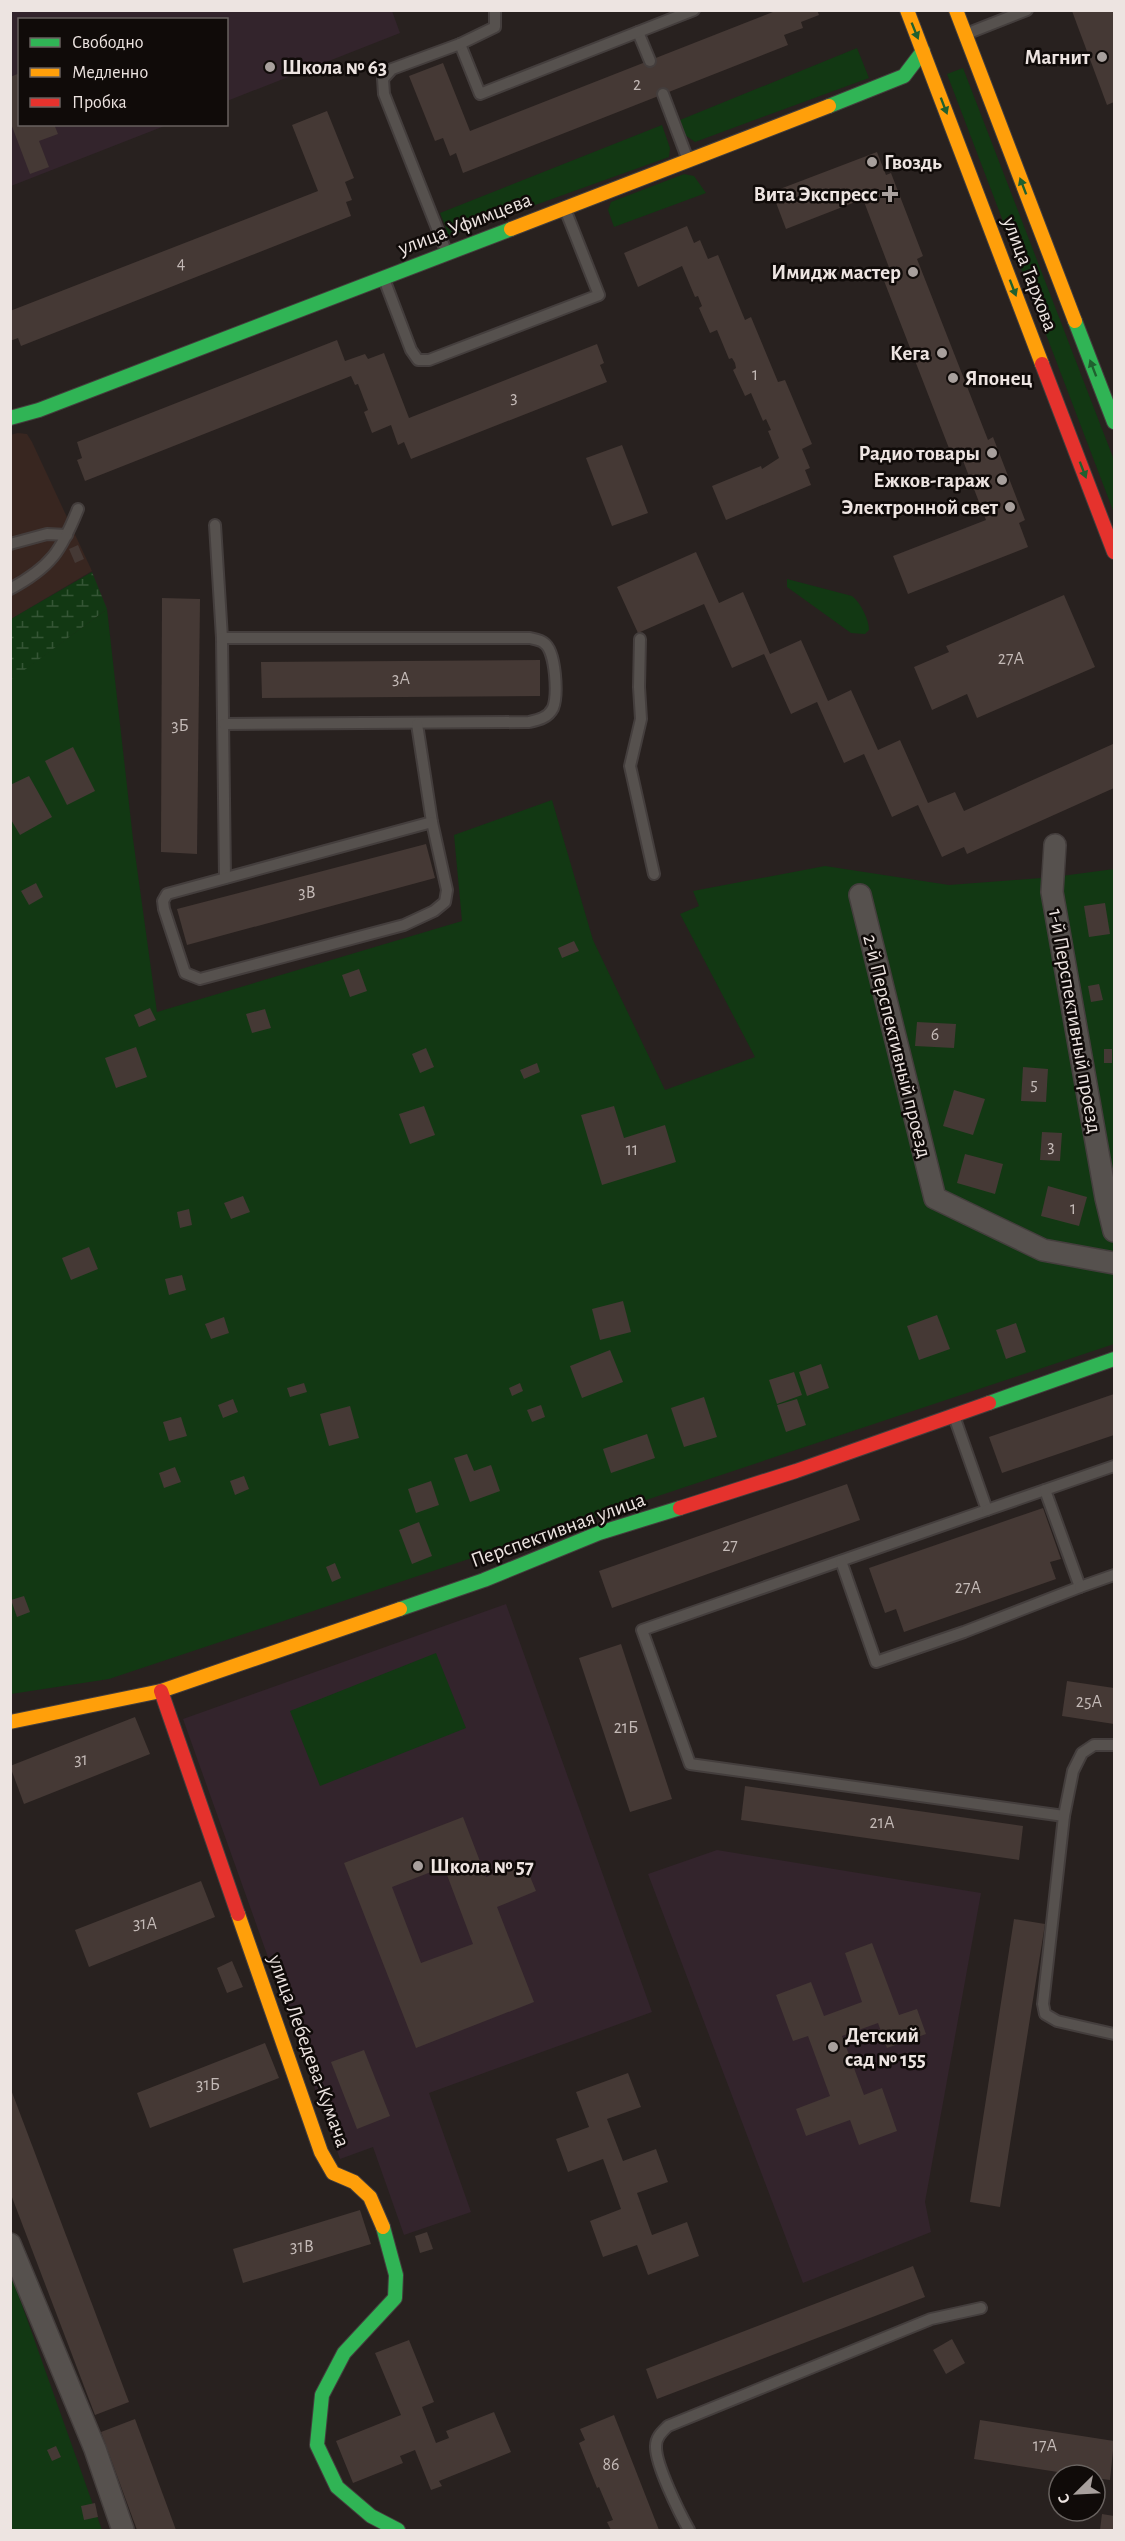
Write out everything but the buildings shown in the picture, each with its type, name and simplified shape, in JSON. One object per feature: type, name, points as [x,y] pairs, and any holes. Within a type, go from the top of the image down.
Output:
[{"type":"street","name":"улица Тархова","points":[[907,10],[928,49],[1114,552]]},
{"type":"street","name":"улица Тархова","points":[[956,10],[960,36],[1114,422]]},
{"type":"street","name":"улица Уфимцева","points":[[11,420],[447,254],[904,76],[928,49]]},
{"type":"street","name":"1-й Перспективный проезд","points":[[1055,845],[1052,892],[1106,1198],[1114,1231]]},
{"type":"street","name":"2-й Перспективный проезд","points":[[860,895],[934,1198],[1043,1250],[1114,1263]]},
{"type":"street","name":"Перспективная улица","points":[[10,1722],[161,1691],[484,1580],[600,1533],[796,1471],[1114,1359]]},
{"type":"street","name":"улица Лебедева-Кумача","points":[[161,1691],[321,2152],[333,2173],[354,2182],[370,2197],[387,2236],[396,2275],[395,2298],[344,2353],[322,2395],[317,2445],[337,2487],[370,2516],[398,2530]]},
{"type":"street","points":[[10,2244],[95,2449],[123,2530]]},
{"type":"lane","points":[[447,254],[384,94],[383,79],[392,69],[460,44],[495,27],[495,10]]},
{"type":"lane","points":[[460,44],[480,94],[694,10]]},
{"type":"lane","points":[[960,36],[1027,10]]},
{"type":"lane","points":[[638,32],[650,61]]},
{"type":"lane","points":[[663,94],[688,160]]},
{"type":"lane","points":[[384,278],[411,350],[418,360],[429,360],[599,296],[565,208]]},
{"type":"lane","points":[[10,589],[45,567],[68,535],[78,509]]},
{"type":"lane","points":[[215,525],[222,638],[225,878]]},
{"type":"lane","points":[[10,544],[47,534],[68,535]]},
{"type":"lane","points":[[222,638],[530,638],[544,642],[552,653],[555,687],[553,708],[543,719],[529,722],[224,724]]},
{"type":"lane","points":[[640,639],[641,719],[630,766],[654,873]]},
{"type":"lane","points":[[417,724],[432,822],[447,890],[445,902],[434,911],[404,924],[200,979],[184,973],[163,901],[167,894],[432,822]]},
{"type":"lane","points":[[953,1416],[987,1510]]},
{"type":"lane","points":[[1064,1816],[690,1764],[642,1630],[1114,1466]]},
{"type":"lane","points":[[1045,1490],[1080,1587]]},
{"type":"lane","points":[[842,1561],[876,1662],[964,1632],[1114,1575]]},
{"type":"lane","points":[[1114,1745],[1094,1745],[1082,1753],[1073,1770],[1064,1816],[1043,2004],[1045,2014],[1057,2021],[1114,2034]]},
{"type":"lane","points":[[689,2530],[663,2471],[656,2446],[658,2437],[668,2426],[931,2319],[981,2308]]},
{"type":"shaded area","name":"Школа № 63","points":[[11,11],[392,11],[400,33],[228,101],[228,18],[18,18],[18,126],[164,126],[11,186]]},
{"type":"shaded area","points":[[27,434],[32,442],[92,571],[11,619],[10,435]]},
{"type":"shaded area","name":"Школа № 57","points":[[506,1604],[652,2012],[429,2093],[471,2212],[404,2235],[373,2147],[340,2159],[183,1719]]},
{"type":"shaded area","name":"Детский сад № 155","points":[[717,1850],[981,1893],[925,2202],[931,2232],[803,2283],[648,1874]]},
{"type":"green space","points":[[857,48],[869,78],[695,142],[685,135],[680,120]]},
{"type":"green space","points":[[963,68],[1114,460],[1114,513],[947,74]]},
{"type":"green space","points":[[662,125],[670,148],[669,157],[449,236],[440,213]]},
{"type":"green space","points":[[684,174],[694,176],[706,193],[614,227],[608,210],[611,202]]},
{"type":"green space","points":[[92,572],[107,609],[11,680],[11,619]]},
{"type":"green space","points":[[787,579],[852,596],[864,612],[869,630],[865,634],[851,633],[787,587]]},
{"type":"green space","points":[[107,609],[133,839],[157,1012],[462,921],[454,835],[552,800],[593,940],[665,1090],[755,1057],[680,914],[699,906],[693,891],[825,866],[949,885],[1054,877],[1114,869],[1114,1344],[109,1679],[11,1694],[10,680]]},
{"type":"green space","points":[[436,1653],[466,1728],[320,1786],[290,1711]]},
{"type":"green space","points":[[11,2274],[102,2530],[11,2530]]},
{"type":"traffic: fast","points":[[829,106],[904,76],[923,51]]},
{"type":"traffic: fast","points":[[10,418],[39,410],[511,229]]},
{"type":"traffic: fast","points":[[1075,321],[1114,422]]},
{"type":"traffic: fast","points":[[989,1403],[1114,1359]]},
{"type":"traffic: fast","points":[[400,1609],[484,1580],[599,1533],[680,1508]]},
{"type":"traffic: fast","points":[[383,2227],[396,2275],[395,2298],[344,2353],[322,2395],[317,2445],[337,2487],[371,2516],[398,2530]]},
{"type":"traffic: slow","points":[[907,10],[1042,364]]},
{"type":"traffic: slow","points":[[956,10],[1075,321]]},
{"type":"traffic: slow","points":[[511,229],[829,106]]},
{"type":"traffic: slow","points":[[10,1722],[161,1691],[400,1609]]},
{"type":"traffic: slow","points":[[238,1914],[321,2152],[333,2173],[354,2182],[370,2197],[383,2227]]},
{"type":"traffic: jam","points":[[1042,364],[1114,552]]},
{"type":"traffic: jam","points":[[680,1508],[796,1471],[989,1403]]},
{"type":"traffic: jam","points":[[161,1691],[238,1914]]},
{"type":"place","name":"Магнит","points":[[1102,57]]},
{"type":"place","name":"Школа № 63","points":[[270,67]]},
{"type":"place","name":"Гвоздь","points":[[872,162]]},
{"type":"place","name":"Вита Экспресс","points":[[890,194]]},
{"type":"place","name":"Имидж мастер","points":[[913,272]]},
{"type":"place","name":"Кега","points":[[942,353]]},
{"type":"place","name":"Японец","points":[[953,378]]},
{"type":"place","name":"Радио товары","points":[[992,453]]},
{"type":"place","name":"Ежков-гараж","points":[[1002,480]]},
{"type":"place","name":"Электронной свет","points":[[1010,507]]},
{"type":"place","name":"Школа № 57","points":[[418,1866]]},
{"type":"place","name":"Детский сад № 155","points":[[833,2047]]}]
